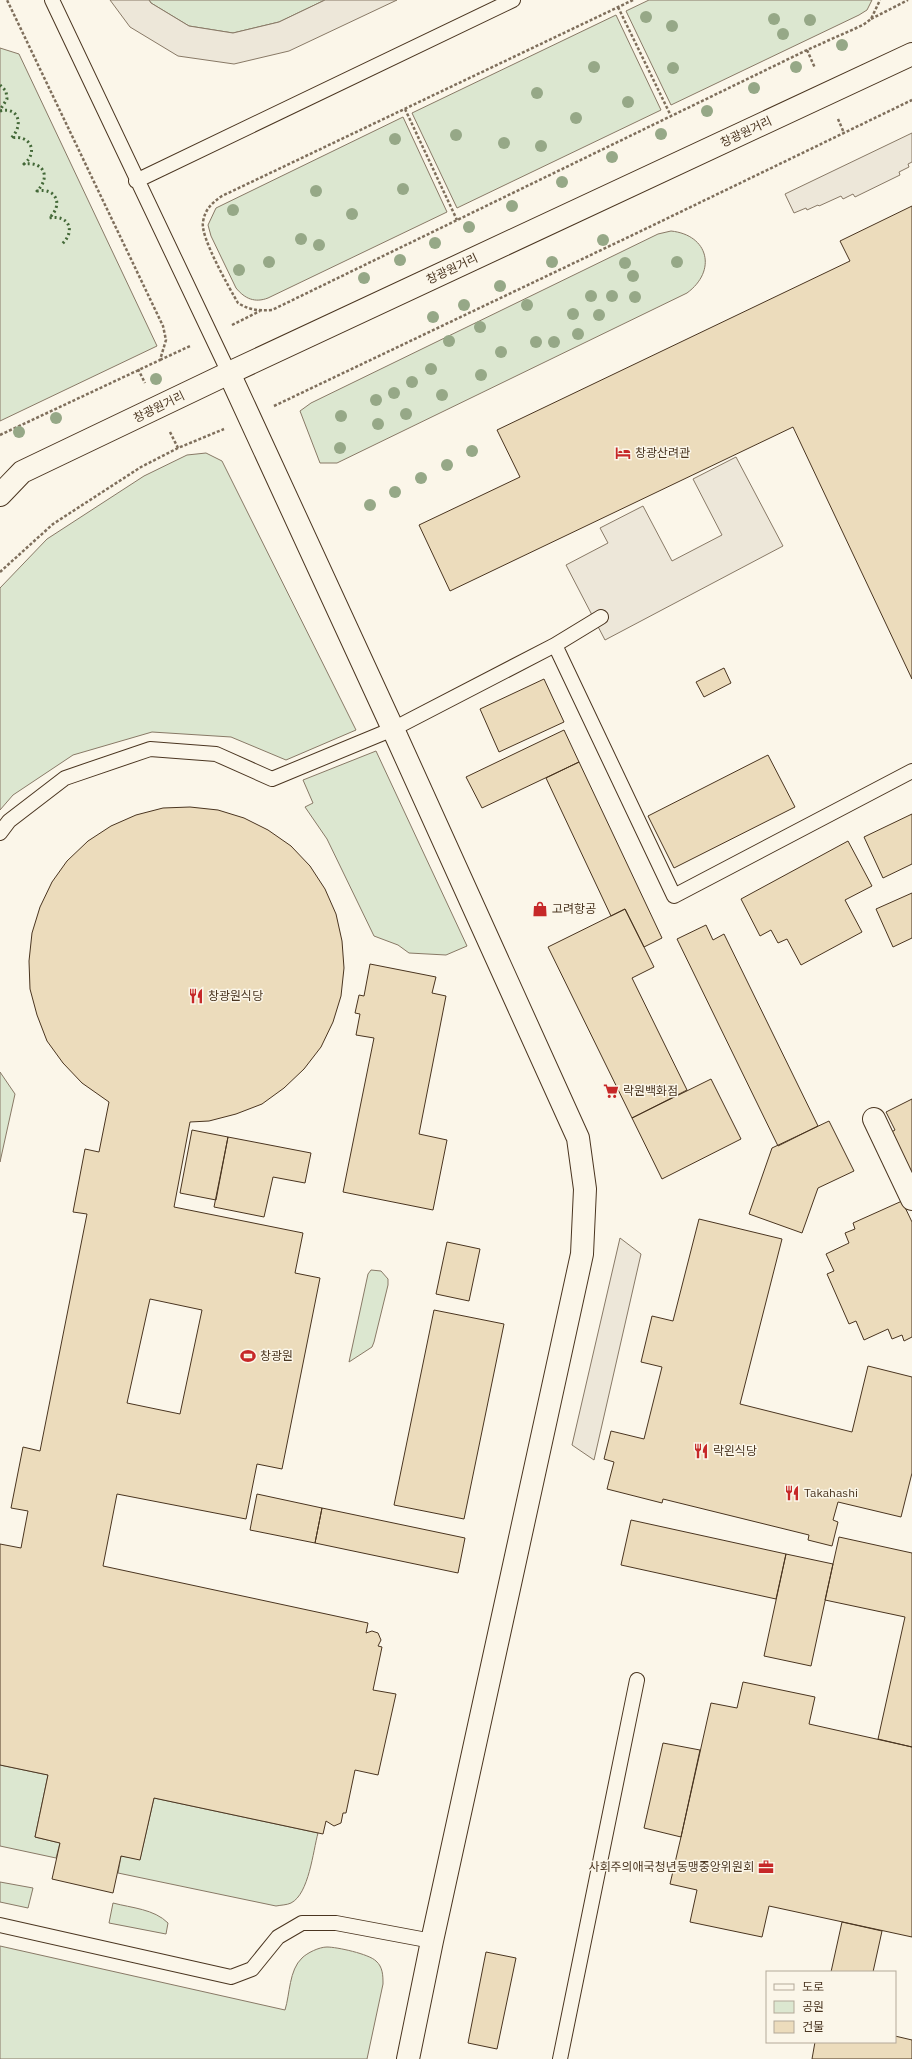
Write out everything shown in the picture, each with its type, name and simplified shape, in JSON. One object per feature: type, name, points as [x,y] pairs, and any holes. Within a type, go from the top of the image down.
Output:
[{"type":"street","name":"창광원거리","points":[[0,495],[22,472],[229,373],[912,54]]},
{"type":"street","points":[[229,373],[393,728],[578,1138],[585,1189],[582,1254],[432,1941],[409,2059]]},
{"type":"street","points":[[0,483],[22,472]]},
{"type":"street","points":[[874,1119],[912,1199]]},
{"type":"lane","points":[[52,0],[136,181],[229,373]]},
{"type":"lane","points":[[136,181],[513,0]]},
{"type":"lane","points":[[0,833],[9,821],[65,778],[150,749],[216,754],[272,779],[393,728],[556,645],[601,617]]},
{"type":"lane","points":[[556,645],[674,896],[912,771]]},
{"type":"lane","points":[[560,2059],[637,1680]]},
{"type":"lane","points":[[0,1925],[231,1977],[252,1969],[278,1937],[302,1923],[336,1923],[432,1941]]},
{"type":"path","points":[[0,435],[160,360],[166,340],[163,326],[7,0]]},
{"type":"path","points":[[633,0],[222,196],[210,204],[202,224],[204,236],[238,303],[247,308],[260,311],[272,310],[671,116],[863,25],[871,19],[908,0]]},
{"type":"path","points":[[871,19],[880,0]]},
{"type":"path","points":[[618,7],[671,116]]},
{"type":"path","points":[[0,572],[53,524],[141,467],[178,448],[249,418],[912,100]]},
{"type":"path","points":[[404,109],[457,220]]},
{"type":"green space","points":[[149,0],[325,0],[279,22],[233,33],[189,26],[151,3]]},
{"type":"green space","points":[[649,0],[872,0],[867,10],[859,15],[671,105],[626,11]]},
{"type":"green space","points":[[616,15],[661,110],[457,208],[412,113]]},
{"type":"green space","points":[[0,48],[19,54],[157,346],[0,421]]},
{"type":"green space","points":[[403,117],[447,212],[268,298],[259,300],[250,299],[239,292],[211,236],[208,225],[216,208]]},
{"type":"green space","points":[[671,231],[684,234],[694,239],[701,247],[704,255],[705,265],[702,275],[687,293],[337,463],[320,463],[300,411],[311,403],[658,234]]},
{"type":"green space","points":[[206,453],[222,461],[356,730],[286,760],[231,737],[152,732],[73,755],[13,795],[0,810],[0,588],[47,539],[144,476],[187,455]]},
{"type":"green space","points":[[376,751],[467,946],[446,955],[409,953],[398,945],[374,936],[327,839],[305,807],[313,803],[303,780]]},
{"type":"green space","points":[[0,1072],[15,1094],[0,1162]]},
{"type":"green space","points":[[371,1270],[381,1271],[388,1279],[388,1285],[372,1347],[349,1362],[368,1274]]},
{"type":"green space","points":[[0,1765],[48,1775],[35,1837],[60,1843],[56,1858],[0,1846]]},
{"type":"green space","points":[[154,1798],[318,1833],[306,1882],[302,1891],[291,1903],[276,1906],[118,1873],[121,1856],[140,1859]]},
{"type":"green space","points":[[0,1882],[33,1888],[28,1908],[0,1902]]},
{"type":"green space","points":[[113,1903],[149,1912],[162,1918],[168,1923],[166,1934],[109,1923]]},
{"type":"green space","points":[[0,1946],[285,2010],[292,1976],[298,1963],[307,1954],[320,1948],[332,1947],[360,1953],[372,1958],[378,1963],[381,1969],[383,1984],[367,2059],[0,2059]]},
{"type":"shaded area","points":[[110,0],[149,0],[151,3],[189,26],[233,33],[279,22],[325,0],[397,0],[289,51],[234,64],[178,56],[130,27]]},
{"type":"shaded area","points":[[912,133],[912,162],[908,164],[909,167],[899,172],[900,175],[855,197],[853,194],[843,199],[841,196],[819,206],[818,205],[807,210],[806,208],[794,213],[785,194]]},
{"type":"shaded area","points":[[736,457],[783,546],[605,640],[566,565],[608,543],[600,528],[643,506],[672,561],[722,535],[693,479]]},
{"type":"shaded area","points":[[620,1238],[641,1254],[594,1460],[572,1445]]},
{"type":"building","name":"창광산려관","points":[[912,206],[912,679],[793,427],[450,591],[419,525],[520,477],[497,430],[850,261],[840,241]]},
{"type":"building","points":[[724,668],[731,683],[704,697],[696,682]]},
{"type":"building","points":[[544,679],[564,722],[499,752],[480,709]]},
{"type":"building","points":[[564,730],[579,762],[482,808],[466,777]]},
{"type":"building","points":[[768,755],[795,807],[674,868],[648,816]]},
{"type":"building","points":[[579,762],[662,938],[644,947],[625,909],[611,916],[546,778]]},
{"type":"building","name":"창광원","points":[[190,807],[218,810],[244,818],[268,830],[291,846],[310,866],[325,889],[336,914],[342,941],[344,968],[341,996],[333,1022],[321,1047],[304,1069],[284,1088],[262,1104],[236,1114],[209,1121],[190,1122],[174,1207],[303,1233],[295,1273],[320,1278],[282,1469],[257,1464],[246,1519],[117,1494],[103,1566],[368,1623],[366,1633],[372,1631],[378,1633],[381,1640],[378,1646],[382,1647],[373,1690],[396,1694],[378,1775],[355,1770],[346,1813],[343,1813],[341,1823],[334,1826],[326,1821],[323,1834],[154,1798],[140,1860],[121,1856],[113,1893],[52,1879],[60,1843],[35,1837],[48,1775],[0,1765],[0,1544],[21,1548],[28,1511],[11,1508],[23,1447],[40,1451],[87,1214],[73,1212],[85,1149],[99,1152],[109,1102],[82,1083],[63,1063],[47,1041],[37,1015],[30,989],[29,961],[32,933],[40,907],[52,882],[67,861],[88,841],[111,826],[136,815],[163,808]],"holes":[[[150,1299],[202,1310],[180,1414],[127,1403]]]},
{"type":"building","points":[[912,814],[912,864],[883,878],[864,837]]},
{"type":"building","points":[[848,841],[872,886],[845,900],[862,932],[801,965],[787,939],[778,943],[771,930],[760,936],[741,899]]},
{"type":"building","points":[[912,893],[912,938],[893,947],[876,909]]},
{"type":"building","points":[[625,909],[654,967],[632,978],[687,1090],[632,1118],[548,947]]},
{"type":"building","points":[[706,925],[713,940],[724,934],[818,1126],[778,1146],[677,939]]},
{"type":"building","points":[[370,964],[436,977],[432,993],[446,996],[419,1134],[447,1140],[433,1210],[343,1192],[374,1038],[356,1035],[360,1014],[355,1013],[359,995],[364,996]]},
{"type":"building","points":[[711,1079],[741,1139],[662,1179],[632,1118]]},
{"type":"building","points":[[912,1099],[912,1180],[888,1134],[895,1130],[886,1112]]},
{"type":"building","points":[[829,1121],[854,1171],[818,1188],[802,1233],[749,1214],[772,1148]]},
{"type":"building","points":[[192,1130],[228,1137],[216,1200],[180,1193]]},
{"type":"building","points":[[228,1137],[311,1153],[305,1183],[273,1177],[264,1217],[214,1207]]},
{"type":"building","points":[[902,1201],[912,1222],[912,1337],[904,1341],[902,1335],[892,1339],[888,1329],[864,1340],[856,1321],[849,1324],[827,1274],[834,1271],[826,1254],[849,1243],[845,1233],[855,1229],[853,1223]]},
{"type":"building","points":[[699,1219],[782,1239],[740,1404],[852,1432],[868,1366],[912,1377],[912,1473],[901,1517],[838,1502],[833,1520],[838,1522],[832,1546],[808,1540],[809,1535],[663,1499],[662,1503],[607,1489],[614,1462],[604,1459],[611,1431],[644,1439],[662,1367],[641,1362],[652,1316],[673,1321]]},
{"type":"building","points":[[447,1242],[480,1249],[469,1301],[436,1294]]},
{"type":"building","points":[[434,1310],[504,1324],[464,1519],[394,1505]]},
{"type":"building","points":[[257,1494],[322,1508],[315,1543],[250,1530]]},
{"type":"building","points":[[322,1508],[465,1538],[458,1573],[315,1543]]},
{"type":"building","points":[[631,1520],[786,1554],[776,1599],[621,1565]]},
{"type":"building","points":[[839,1537],[912,1553],[912,1747],[878,1739],[905,1617],[825,1600]]},
{"type":"building","points":[[786,1554],[833,1564],[811,1666],[764,1656]]},
{"type":"building","points":[[743,1682],[815,1697],[809,1724],[912,1747],[912,1937],[769,1906],[762,1937],[690,1922],[697,1890],[670,1884],[711,1703],[737,1708]]},
{"type":"building","points":[[663,1743],[700,1750],[681,1837],[644,1828]]},
{"type":"building","points":[[842,1922],[882,1931],[873,1971],[831,1971]]},
{"type":"building","points":[[486,1952],[516,1958],[497,2049],[468,2043]]},
{"type":"building","points":[[896,2036],[912,2040],[912,2059],[812,2059],[815,2043],[896,2043]]},
{"type":"hedge","points":[[0,85],[6,91],[7,99],[0,110]]},
{"type":"hedge","points":[[0,111],[12,111],[18,118],[17,128],[11,138],[18,137],[27,141],[30,145],[31,154],[29,159],[24,164],[36,165],[43,171],[44,180],[37,191],[44,190],[53,194],[56,198],[56,208],[54,213],[49,218],[56,217],[66,221],[69,234],[62,244]]},
{"type":"place","name":"창광산려관","points":[[623,453]]},
{"type":"place","name":"고려항공","points":[[540,909]]},
{"type":"place","name":"창광원식당","points":[[196,996]]},
{"type":"place","name":"락원백화점","points":[[611,1091]]},
{"type":"place","name":"창광원","points":[[248,1356]]},
{"type":"place","name":"락왼식당","points":[[701,1451]]},
{"type":"place","name":"Takahashi","points":[[792,1493]]},
{"type":"place","name":"사회주의애국청년동맹중앙위원회","points":[[766,1867]]}]
